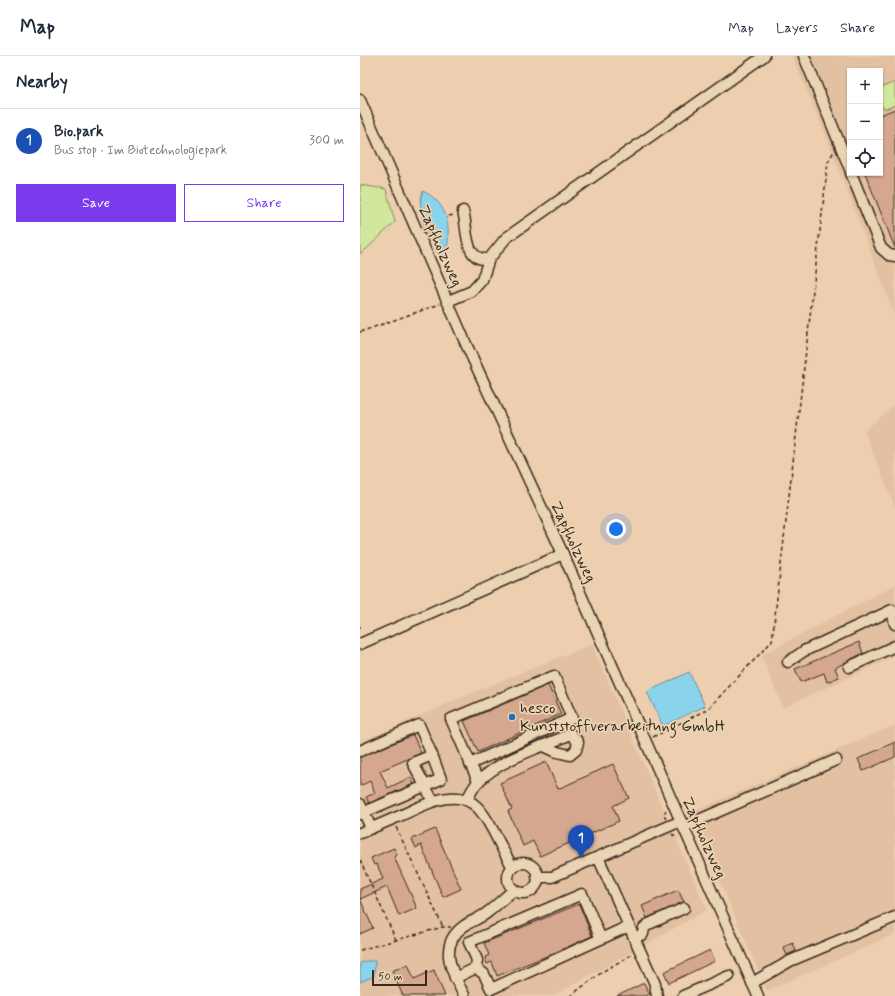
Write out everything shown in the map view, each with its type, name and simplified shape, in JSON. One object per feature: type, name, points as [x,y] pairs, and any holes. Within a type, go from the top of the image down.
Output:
[{"type":"street","points":[[448,301],[472,291],[482,280],[489,259],[506,238],[764,56]]},
{"type":"street","points":[[804,56],[847,162]]},
{"type":"street","name":"Zapfholzweg","points":[[360,100],[466,344],[563,554],[758,996]]},
{"type":"street","points":[[852,176],[881,248],[889,255],[895,256]]},
{"type":"street","points":[[463,211],[468,244],[476,256],[483,260],[489,259]]},
{"type":"street","points":[[360,644],[563,554]]},
{"type":"street","points":[[788,662],[804,651],[892,610],[895,623]]},
{"type":"street","points":[[849,667],[895,646]]},
{"type":"street","points":[[470,764],[572,718],[554,676],[451,719],[470,764],[478,781]]},
{"type":"street","points":[[544,746],[570,756],[576,750],[578,742],[570,735],[564,722]]},
{"type":"street","points":[[360,750],[419,725],[441,779],[361,810],[371,828]]},
{"type":"street","points":[[467,800],[478,781],[498,766],[570,735]]},
{"type":"street","points":[[432,755],[413,762],[433,801]]},
{"type":"street","points":[[537,877],[552,877],[836,760]]},
{"type":"street","points":[[360,833],[433,801],[446,798],[460,798],[467,800],[478,808],[492,828],[506,857],[513,867]]},
{"type":"street","points":[[598,857],[655,984],[657,996]]},
{"type":"street","points":[[521,864],[530,866],[536,873],[537,877],[535,886],[527,892],[522,893],[514,890],[511,886],[508,874],[513,867],[521,864]]},
{"type":"street","points":[[466,996],[455,978],[449,962],[448,950],[453,936],[463,926],[488,913],[514,890]]},
{"type":"street","points":[[476,968],[477,960],[469,942],[582,894],[601,940]]},
{"type":"street","points":[[634,938],[643,934],[644,928],[649,924],[684,908]]},
{"type":"street","points":[[752,983],[790,961],[895,917]]},
{"type":"street","points":[[476,968],[484,974],[491,989],[629,926]]},
{"type":"street","points":[[455,978],[476,968]]},
{"type":"street","points":[[683,996],[729,976]]},
{"type":"path","points":[[646,740],[708,709],[772,641],[828,162],[840,143]]},
{"type":"path","points":[[360,332],[448,301]]},
{"type":"path","points":[[392,819],[443,927]]},
{"type":"path","points":[[360,860],[396,940]]},
{"type":"path","points":[[360,950],[443,927],[463,926]]},
{"type":"path","points":[[570,996],[605,970],[640,950]]},
{"type":"shaded area","points":[[792,56],[895,56],[895,317],[825,133]]},
{"type":"shaded area","points":[[895,404],[895,507],[864,431]]},
{"type":"shaded area","points":[[895,585],[895,656],[783,708],[761,655]]},
{"type":"shaded area","points":[[592,644],[707,910],[553,996],[360,996],[360,742],[479,690]]},
{"type":"shaded area","points":[[895,725],[895,934],[767,991],[690,813]]},
{"type":"green space","points":[[895,82],[895,105],[886,109],[883,108],[883,87]]},
{"type":"green space","points":[[360,185],[386,189],[395,222],[362,253],[360,253]]},
{"type":"water","points":[[423,191],[439,204],[447,220],[448,239],[446,259],[442,260],[425,226],[421,209]]},
{"type":"water","points":[[689,672],[705,706],[663,726],[647,692]]},
{"type":"water","points":[[375,961],[374,976],[360,982],[360,963]]},
{"type":"building","points":[[895,109],[895,248],[866,176],[883,176],[883,114]]},
{"type":"building","points":[[859,642],[863,653],[835,668],[839,677],[827,682],[824,673],[801,682],[795,669]]},
{"type":"building","name":"hesco Kunststoffverarbeitung GmbH","points":[[548,685],[561,714],[478,752],[464,721]]},
{"type":"building","points":[[413,735],[421,753],[380,771],[388,788],[411,777],[414,784],[369,803],[366,797],[375,793],[370,781],[360,786],[360,757]]},
{"type":"building","points":[[895,742],[895,757],[863,771],[858,759]]},
{"type":"building","points":[[546,762],[558,789],[613,764],[629,798],[613,806],[619,821],[540,856],[533,841],[523,846],[508,811],[512,809],[500,783]]},
{"type":"building","points":[[435,829],[461,889],[443,897],[421,845],[416,848],[412,839]]},
{"type":"building","points":[[394,848],[397,855],[394,857],[417,908],[399,916],[387,887],[360,899],[360,889],[383,879],[377,864],[374,865],[371,858]]},
{"type":"building","points":[[678,890],[684,902],[647,918],[642,906]]},
{"type":"building","points":[[360,899],[373,928],[360,934]]},
{"type":"building","points":[[579,904],[592,936],[497,976],[492,962],[487,964],[485,957],[489,955],[484,943]]},
{"type":"building","points":[[793,943],[796,951],[787,955],[783,947]]},
{"type":"building","points":[[710,950],[715,961],[669,983],[664,972]]},
{"type":"building","points":[[408,964],[414,979],[434,970],[445,996],[403,996],[392,971]]},
{"type":"building","points":[[644,983],[650,994],[645,996],[617,996]]},
{"type":"place","name":"hesco Kunststoffverarbeitung GmbH","points":[[512,717]]},
{"type":"place","name":"Bio.park","points":[[581,858]]}]
